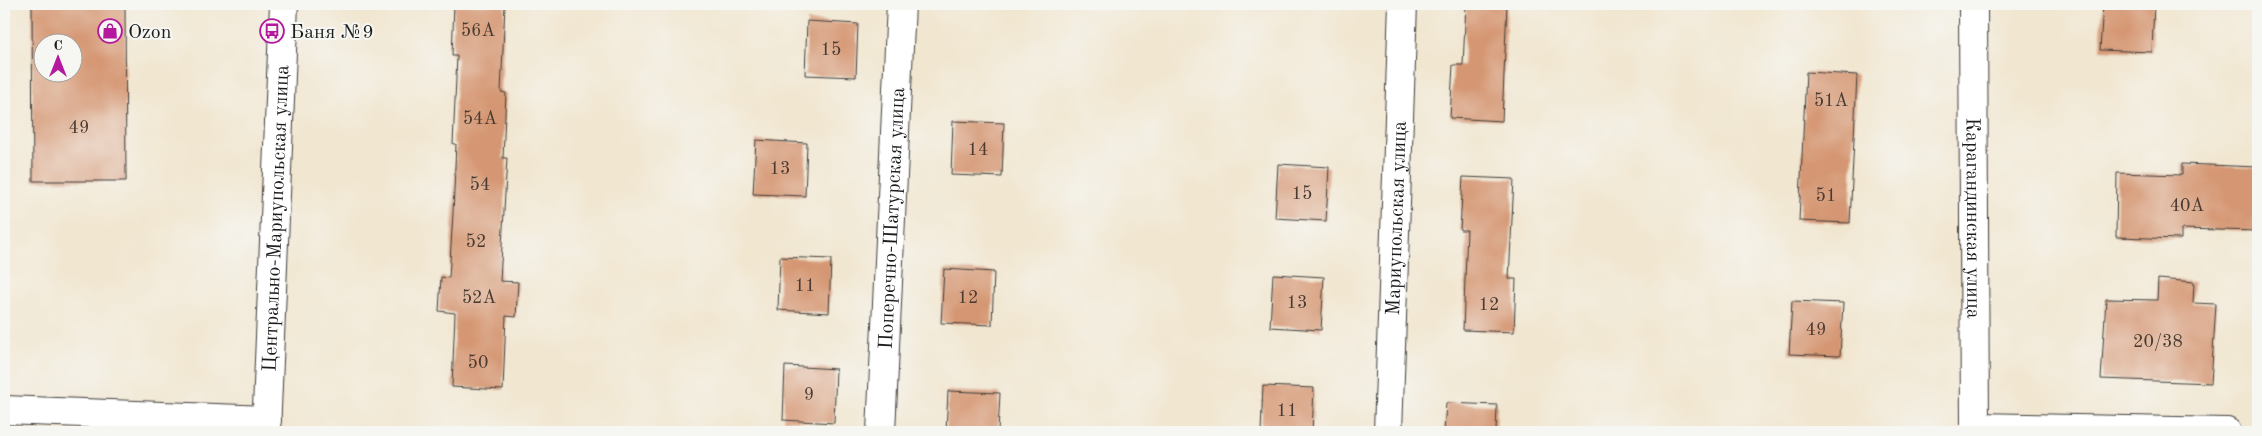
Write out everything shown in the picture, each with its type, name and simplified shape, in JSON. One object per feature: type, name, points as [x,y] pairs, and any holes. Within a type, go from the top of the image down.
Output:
[{"type":"street","name":"Центрально-Мариупольская улица","points":[[266,426],[284,4]]},
{"type":"street","name":"Поперечно-Шатурская улица","points":[[881,432],[901,4]]},
{"type":"street","name":"Мариупольская улица","points":[[1388,432],[1403,4]]},
{"type":"street","name":"Карагандинская улица","points":[[1973,4],[1975,430]]},
{"type":"street","points":[[4,410],[266,426]]},
{"type":"street","points":[[1975,430],[2227,432]]},
{"type":"building","points":[[32,4],[125,4],[126,181],[33,181],[32,82],[82,82],[82,32],[32,32]]},
{"type":"building","points":[[454,4],[505,5],[501,92],[506,93],[503,158],[507,158],[500,281],[518,282],[516,317],[506,316],[503,390],[452,387],[455,313],[439,311],[441,277],[449,278],[453,213],[456,144],[453,144],[457,56],[452,56]]},
{"type":"building","points":[[1466,4],[1507,4],[1502,121],[1450,118],[1453,65],[1463,65]]},
{"type":"building","points":[[2103,4],[2154,4],[2152,52],[2100,50]]},
{"type":"building","points":[[807,21],[858,24],[856,77],[805,75]]},
{"type":"building","points":[[1806,72],[1857,75],[1850,223],[1799,221]]},
{"type":"building","points":[[953,121],[1004,123],[1002,177],[951,175]]},
{"type":"building","points":[[756,140],[807,143],[805,196],[753,194]]},
{"type":"building","points":[[1278,164],[1329,167],[1326,221],[1275,218]]},
{"type":"building","points":[[2182,164],[2258,167],[2258,231],[2181,229],[2181,239],[2116,237],[2117,173],[2182,175]]},
{"type":"building","points":[[1463,177],[1514,179],[1509,279],[1516,279],[1514,332],[1463,330],[1467,230],[1460,230]]},
{"type":"building","points":[[780,257],[831,259],[829,313],[778,310]]},
{"type":"building","points":[[944,269],[994,272],[992,325],[941,323]]},
{"type":"building","points":[[1273,274],[1324,277],[1321,330],[1270,327]]},
{"type":"building","points":[[2158,279],[2194,282],[2193,303],[2216,304],[2211,383],[2101,379],[2106,299],[2157,300]]},
{"type":"building","points":[[1792,301],[1843,303],[1840,356],[1789,354]]},
{"type":"building","points":[[785,366],[836,369],[834,423],[783,420]]},
{"type":"building","points":[[1263,386],[1314,388],[1312,432],[1261,432]]},
{"type":"building","points":[[948,391],[1000,393],[998,432],[946,432]]},
{"type":"building","points":[[1446,403],[1497,405],[1496,432],[1444,432]]},
{"type":"place","name":"Ozon","points":[[110,31]]},
{"type":"place","name":"Баня №9","points":[[272,31]]}]
